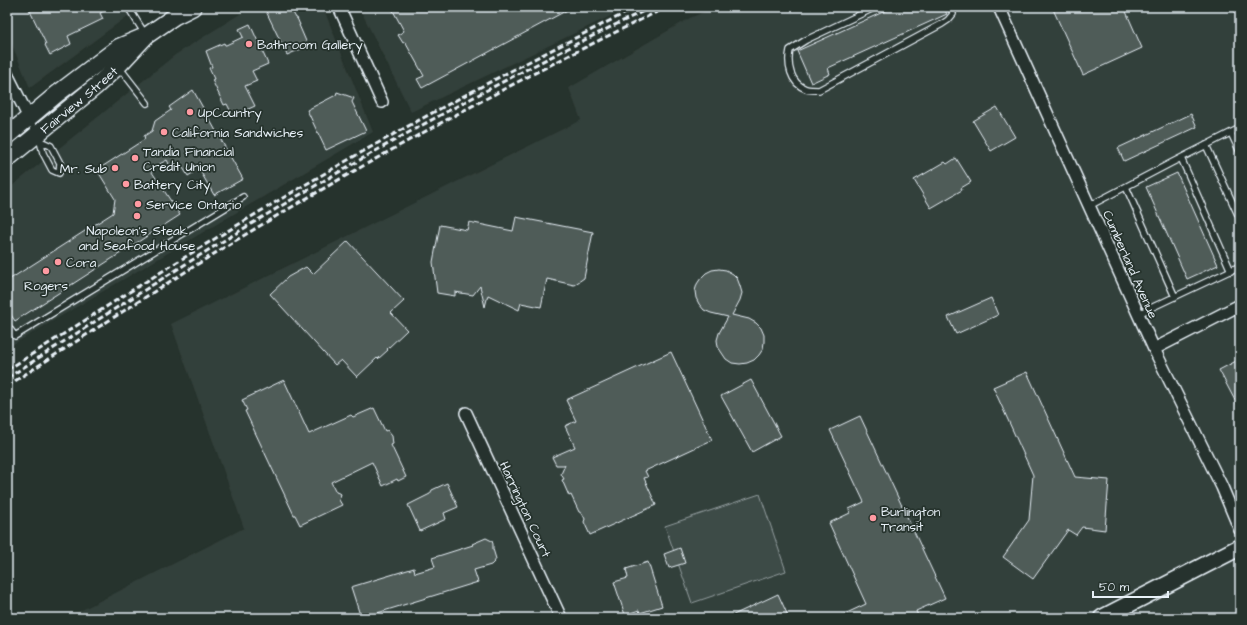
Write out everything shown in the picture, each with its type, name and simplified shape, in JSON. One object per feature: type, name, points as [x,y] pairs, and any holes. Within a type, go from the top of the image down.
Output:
[{"type":"main road","name":"Fairview Street","points":[[7,158],[39,137],[118,66],[146,36],[175,16],[193,7]]},
{"type":"main road","name":"Fairview Street","points":[[7,136],[57,94],[119,47],[146,36]]},
{"type":"main road","points":[[1102,618],[1240,547]]},
{"type":"street","points":[[339,7],[382,102]]},
{"type":"street","name":"Cumberland Avenue","points":[[999,7],[1154,349],[1222,487],[1240,530]]},
{"type":"street","points":[[7,74],[29,118]]},
{"type":"street","points":[[1154,349],[1240,305]]},
{"type":"street","name":"Harrington Court","points":[[466,413],[561,618]]},
{"type":"lane","points":[[128,7],[146,36]]},
{"type":"lane","points":[[876,7],[806,40],[790,50],[788,58],[789,65],[792,75],[798,84],[805,89],[819,90],[942,24],[948,20],[952,14],[951,7]]},
{"type":"lane","points":[[118,66],[147,103]]},
{"type":"lane","points":[[29,118],[39,137],[43,153],[52,170],[59,173],[60,163],[51,146],[39,137]]},
{"type":"lane","points":[[1089,206],[1240,128]]},
{"type":"lane","points":[[1231,133],[1240,152]]},
{"type":"lane","points":[[1206,145],[1240,219]]},
{"type":"lane","points":[[1181,158],[1231,271]]},
{"type":"lane","points":[[1126,187],[1175,296]]},
{"type":"lane","points":[[7,325],[15,336],[243,197]]},
{"type":"lane","points":[[1138,314],[1240,266]]},
{"type":"shaded area","points":[[7,7],[140,7],[30,88],[7,33]]},
{"type":"shaded area","points":[[251,7],[323,7],[373,132],[7,348],[7,190],[175,55]]},
{"type":"shaded area","points":[[359,7],[629,7],[411,112]]},
{"type":"shaded area","points":[[715,7],[1240,7],[1240,618],[66,618],[244,528],[171,324],[581,120],[569,88],[690,18]]},
{"type":"shaded area","points":[[760,494],[786,571],[692,603],[665,526]]},
{"type":"building","points":[[28,7],[111,7],[100,13],[103,19],[68,36],[71,44],[50,55]]},
{"type":"building","points":[[264,7],[290,7],[297,18],[308,46],[287,55]]},
{"type":"building","points":[[391,7],[573,7],[422,88],[417,79],[424,76],[405,42],[403,43],[398,35],[404,31]]},
{"type":"building","points":[[894,7],[943,7],[947,14],[828,68],[830,74],[811,83],[797,51]]},
{"type":"building","points":[[1052,7],[1124,7],[1142,48],[1083,75]]},
{"type":"building","points":[[250,24],[268,64],[252,71],[257,81],[245,86],[255,106],[233,116],[227,104],[224,105],[212,80],[214,79],[209,68],[212,67],[206,51],[224,43],[226,45],[243,37],[239,29]]},
{"type":"building","points":[[193,90],[243,179],[214,195],[199,169],[188,176],[180,163],[171,168],[167,160],[150,169],[180,215],[15,321],[7,309],[7,281],[113,213],[115,199],[97,170],[145,139],[144,136],[152,131],[155,121],[171,110],[169,107]]},
{"type":"building","points":[[337,92],[354,98],[352,102],[366,131],[326,150],[307,110],[336,95]]},
{"type":"building","points":[[997,107],[1015,137],[991,151],[973,121]]},
{"type":"building","points":[[1191,114],[1197,127],[1124,161],[1118,148]]},
{"type":"building","points":[[956,158],[971,182],[961,188],[962,190],[931,208],[914,180],[945,162],[947,164]]},
{"type":"building","points":[[1177,173],[1218,265],[1187,279],[1146,187]]},
{"type":"building","points":[[516,217],[593,232],[584,278],[574,285],[547,279],[541,307],[521,303],[519,310],[488,295],[485,307],[480,286],[473,295],[455,292],[455,296],[437,293],[433,262],[440,225],[467,230],[469,222],[513,231]]},
{"type":"building","points":[[348,241],[404,301],[391,313],[407,330],[387,349],[388,350],[357,377],[341,360],[335,365],[270,294],[288,277],[306,267],[313,274]]},
{"type":"building","points":[[712,270],[726,270],[737,278],[742,293],[732,315],[749,319],[756,323],[761,328],[764,335],[763,349],[754,360],[747,363],[732,363],[726,359],[718,347],[717,340],[719,333],[728,317],[704,310],[696,298],[695,291],[701,278]]},
{"type":"building","points":[[991,298],[998,315],[956,334],[948,317]]},
{"type":"building","points":[[671,352],[712,440],[645,471],[648,477],[644,478],[656,505],[590,535],[582,513],[579,512],[571,495],[569,496],[562,480],[564,479],[561,474],[565,465],[556,465],[552,457],[575,447],[565,426],[576,421],[566,400]]},
{"type":"building","points":[[1240,359],[1240,410],[1219,370]]},
{"type":"building","points":[[1027,372],[1075,477],[1109,480],[1105,530],[1082,527],[1076,535],[1068,530],[1033,579],[1003,557],[1029,520],[1033,475],[993,387]]},
{"type":"building","points":[[284,380],[309,434],[351,415],[353,417],[374,408],[385,431],[387,430],[392,436],[393,444],[391,445],[406,477],[398,481],[397,479],[383,486],[372,462],[331,482],[336,492],[341,494],[339,500],[342,505],[300,525],[245,411],[247,410],[242,400]]},
{"type":"building","points":[[751,380],[781,436],[752,452],[721,396]]},
{"type":"building","name":"Burlington Transit","points":[[860,416],[945,598],[916,611],[919,618],[836,618],[866,604],[829,523],[850,513],[849,509],[864,502],[830,430]]},
{"type":"building","points":[[447,483],[458,507],[444,513],[446,519],[420,531],[408,505],[430,494],[432,490]]},
{"type":"building","points":[[486,538],[492,541],[496,559],[491,565],[474,570],[478,582],[361,618],[351,587],[414,568],[415,573],[435,567],[432,558],[473,545],[472,544]]},
{"type":"building","points":[[680,548],[685,563],[669,568],[664,554]]},
{"type":"building","points":[[648,562],[662,606],[640,613],[639,610],[625,615],[614,582],[628,578],[626,569]]},
{"type":"building","points":[[778,594],[789,618],[727,618]]},
{"type":"railway","points":[[7,370],[178,261],[334,168],[484,85],[638,7]]},
{"type":"railway","points":[[7,378],[180,268],[339,172],[494,86],[652,7]]},
{"type":"railway","points":[[7,386],[213,254],[347,175],[506,88],[667,7]]},
{"type":"place","name":"Bathroom Gallery","points":[[249,44]]},
{"type":"place","name":"UpCountry","points":[[190,112]]},
{"type":"place","name":"California Sandwiches","points":[[164,132]]},
{"type":"place","name":"Tandia Financial Credit Union","points":[[135,158]]},
{"type":"place","name":"Mr. Sub","points":[[115,168]]},
{"type":"place","name":"Battery City","points":[[126,184]]},
{"type":"place","name":"Service Ontario","points":[[138,204]]},
{"type":"place","name":"Napoleon's Steak and Seafood House","points":[[137,216]]},
{"type":"place","name":"Cora","points":[[58,262]]},
{"type":"place","name":"Rogers","points":[[46,271]]},
{"type":"place","name":"Burlington Transit","points":[[873,518]]}]
